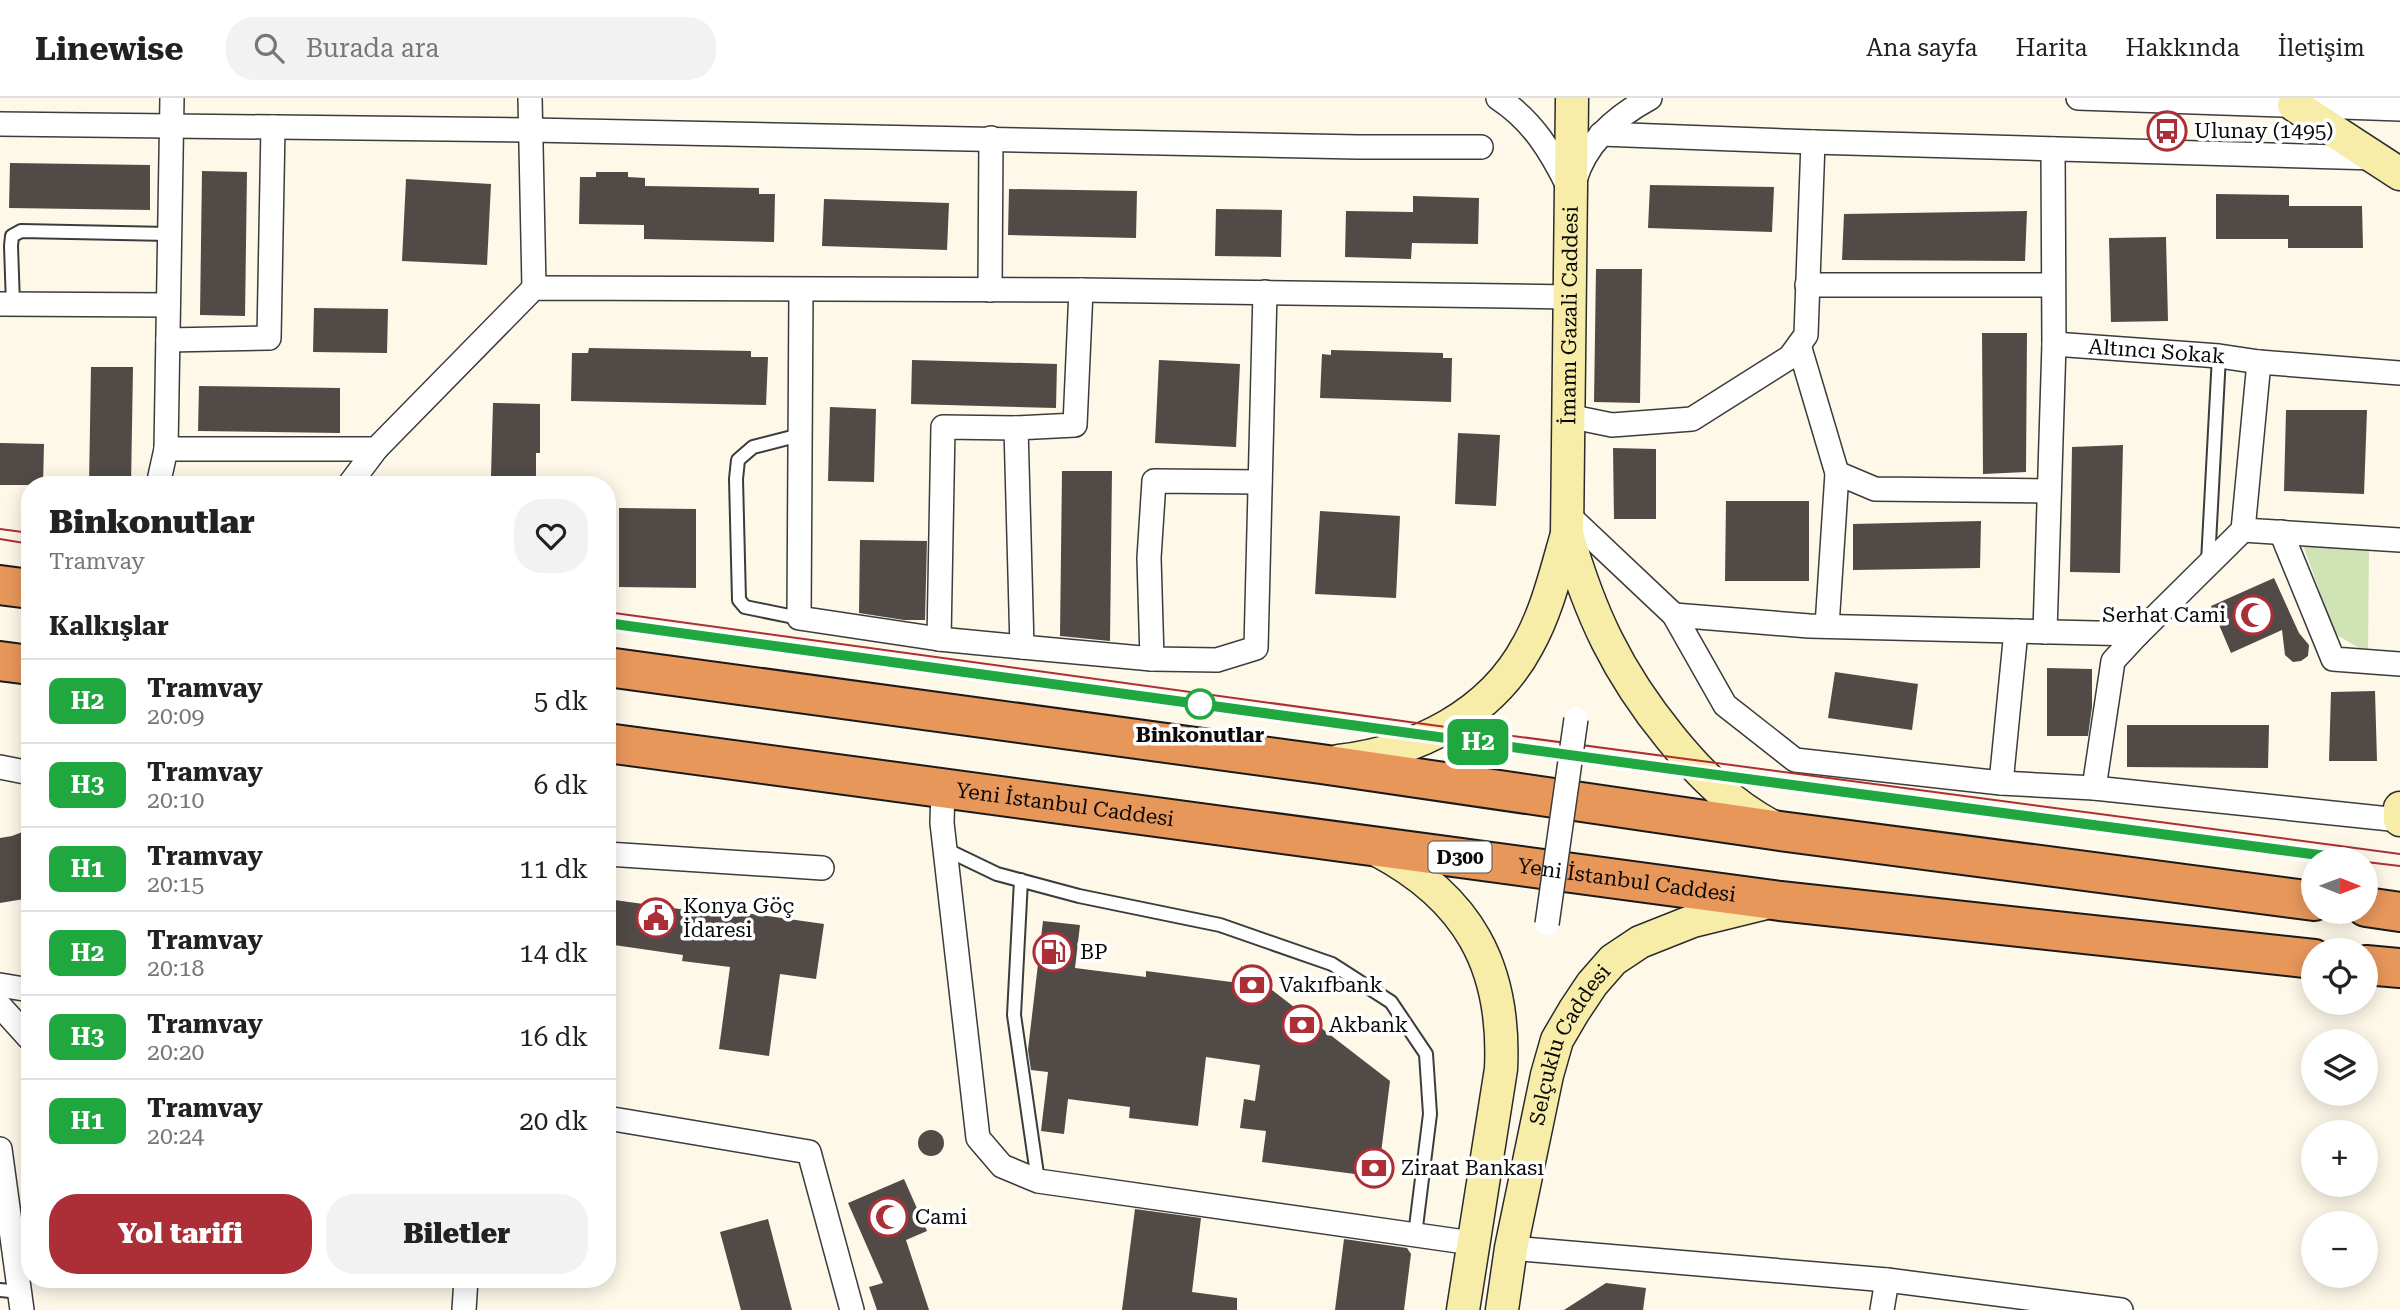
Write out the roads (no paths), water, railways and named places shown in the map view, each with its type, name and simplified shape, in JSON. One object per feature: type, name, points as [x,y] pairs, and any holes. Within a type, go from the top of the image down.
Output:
[{"type":"highway","points":[[0,585],[21,588]]},
{"type":"highway","points":[[0,661],[21,664]]},
{"type":"highway","points":[[616,668],[1321,764],[1780,831],[2301,899]]},
{"type":"highway","name":"Yeni İstanbul Caddesi","points":[[616,744],[1780,901],[2301,958]]},
{"type":"highway","points":[[2378,909],[2400,912]]},
{"type":"highway","points":[[2378,966],[2400,968]]},
{"type":"street","points":[[160,476],[166,449],[172,98]]},
{"type":"street","points":[[356,476],[376,449],[534,288],[530,98]]},
{"type":"street","points":[[1498,98],[1531,126],[1558,164],[1572,194]]},
{"type":"street","name":"İmamı Gazali Caddesi","points":[[1567,524],[1572,98]]},
{"type":"street","points":[[1572,194],[1580,164],[1601,134],[1618,118],[1650,98]]},
{"type":"street","points":[[2078,98],[2400,109]]},
{"type":"street","points":[[2294,105],[2387,166]]},
{"type":"street","points":[[0,124],[531,130],[1358,147],[1481,147]]},
{"type":"street","points":[[167,340],[269,338],[273,127]]},
{"type":"street","points":[[1601,134],[2053,149],[2387,166]]},
{"type":"street","points":[[990,289],[991,138]]},
{"type":"street","points":[[1568,415],[1612,425],[1692,419],[1790,357],[1806,335],[1813,142]]},
{"type":"street","points":[[2045,632],[2054,344],[2053,149]]},
{"type":"street","points":[[1807,285],[2053,285]]},
{"type":"street","points":[[534,288],[990,289],[1570,297]]},
{"type":"street","points":[[801,290],[799,618],[939,639],[1152,659],[1217,660],[1255,648],[1265,292]]},
{"type":"street","points":[[939,639],[943,427],[1016,428],[1075,425],[1081,290]]},
{"type":"street","points":[[7,304],[168,305]]},
{"type":"street","name":"Altıncı Sokak","points":[[2054,344],[2400,373]]},
{"type":"street","points":[[1799,345],[1837,473],[1827,626]]},
{"type":"street","points":[[2094,788],[2113,661],[2243,530],[2259,362]]},
{"type":"street","points":[[1016,428],[1023,647]]},
{"type":"street","points":[[166,449],[376,449]]},
{"type":"street","points":[[1837,473],[1875,489],[2049,491]]},
{"type":"street","points":[[1152,659],[1149,558],[1154,481],[1260,482]]},
{"type":"street","points":[[1567,524],[1674,615],[1725,705],[1795,760],[2001,783],[2094,788],[2400,820],[2400,808]]},
{"type":"street","points":[[1321,764],[1389,752],[1414,742],[1446,727],[1498,690],[1528,646],[1539,622],[1567,524]]},
{"type":"street","points":[[1567,524],[1595,618],[1619,668],[1634,691],[1699,773],[1748,814],[1780,831]]},
{"type":"street","points":[[2243,530],[2400,540]]},
{"type":"street","points":[[2281,532],[2333,659],[2400,664]]},
{"type":"street","points":[[1674,615],[1827,626],[2138,634]]},
{"type":"street","points":[[2001,783],[2016,631]]},
{"type":"street","points":[[1546,924],[1576,719]]},
{"type":"street","points":[[0,767],[21,770]]},
{"type":"street","points":[[943,788],[942,824],[978,1139],[1003,1166],[1038,1181],[1472,1243],[1887,1280],[2121,1310]]},
{"type":"street","points":[[1366,845],[1399,861],[1442,895],[1476,940],[1495,989],[1502,1039],[1501,1069],[1463,1310]]},
{"type":"street","points":[[616,855],[822,868]]},
{"type":"street","name":"Selçuklu Caddesi","points":[[1502,1310],[1511,1248],[1548,1075],[1558,1040],[1592,984],[1613,960],[1640,942],[1666,930],[1723,912],[1780,901]]},
{"type":"street","points":[[0,985],[21,988]]},
{"type":"street","points":[[0,1006],[21,1029]]},
{"type":"street","points":[[616,1120],[809,1152],[852,1310]]},
{"type":"street","points":[[1,1159],[5,1226],[14,1297]]},
{"type":"street","points":[[1882,1310],[1887,1280]]},
{"type":"street","points":[[464,1310],[465,1288]]},
{"type":"lane","points":[[7,304],[12,236],[21,232],[169,234]]},
{"type":"lane","points":[[2207,565],[2219,356]]},
{"type":"lane","points":[[799,618],[745,607],[739,600],[736,479],[738,460],[753,447],[800,435]]},
{"type":"lane","points":[[945,849],[997,874],[1079,896],[1220,925],[1332,964],[1391,1002],[1426,1054],[1430,1114],[1415,1235]]},
{"type":"lane","points":[[1021,880],[1014,1014],[1038,1181]]},
{"type":"tram line","points":[[0,529],[21,532]]},
{"type":"tram line","points":[[0,539],[21,542]]},
{"type":"tram line","points":[[616,613],[2400,854]]},
{"type":"tram line","points":[[616,624],[2301,853]]},
{"type":"tram line","name":"H2","points":[[616,624],[2301,853]]},
{"type":"tram line","points":[[2378,863],[2400,866]]},
{"type":"place","name":"Ulunay (1495)","points":[[2167,131]]},
{"type":"place","name":"Serhat Cami","points":[[2253,615]]},
{"type":"place","name":"Binkonutlar","points":[[1200,704]]},
{"type":"place","name":"Konya Göç İdaresi","points":[[656,918]]},
{"type":"place","name":"BP","points":[[1053,952]]},
{"type":"place","name":"Vakıfbank","points":[[1252,985]]},
{"type":"place","name":"Akbank","points":[[1302,1025]]},
{"type":"place","name":"Ziraat Bankası","points":[[1374,1168]]},
{"type":"place","name":"Cami","points":[[888,1217]]}]
